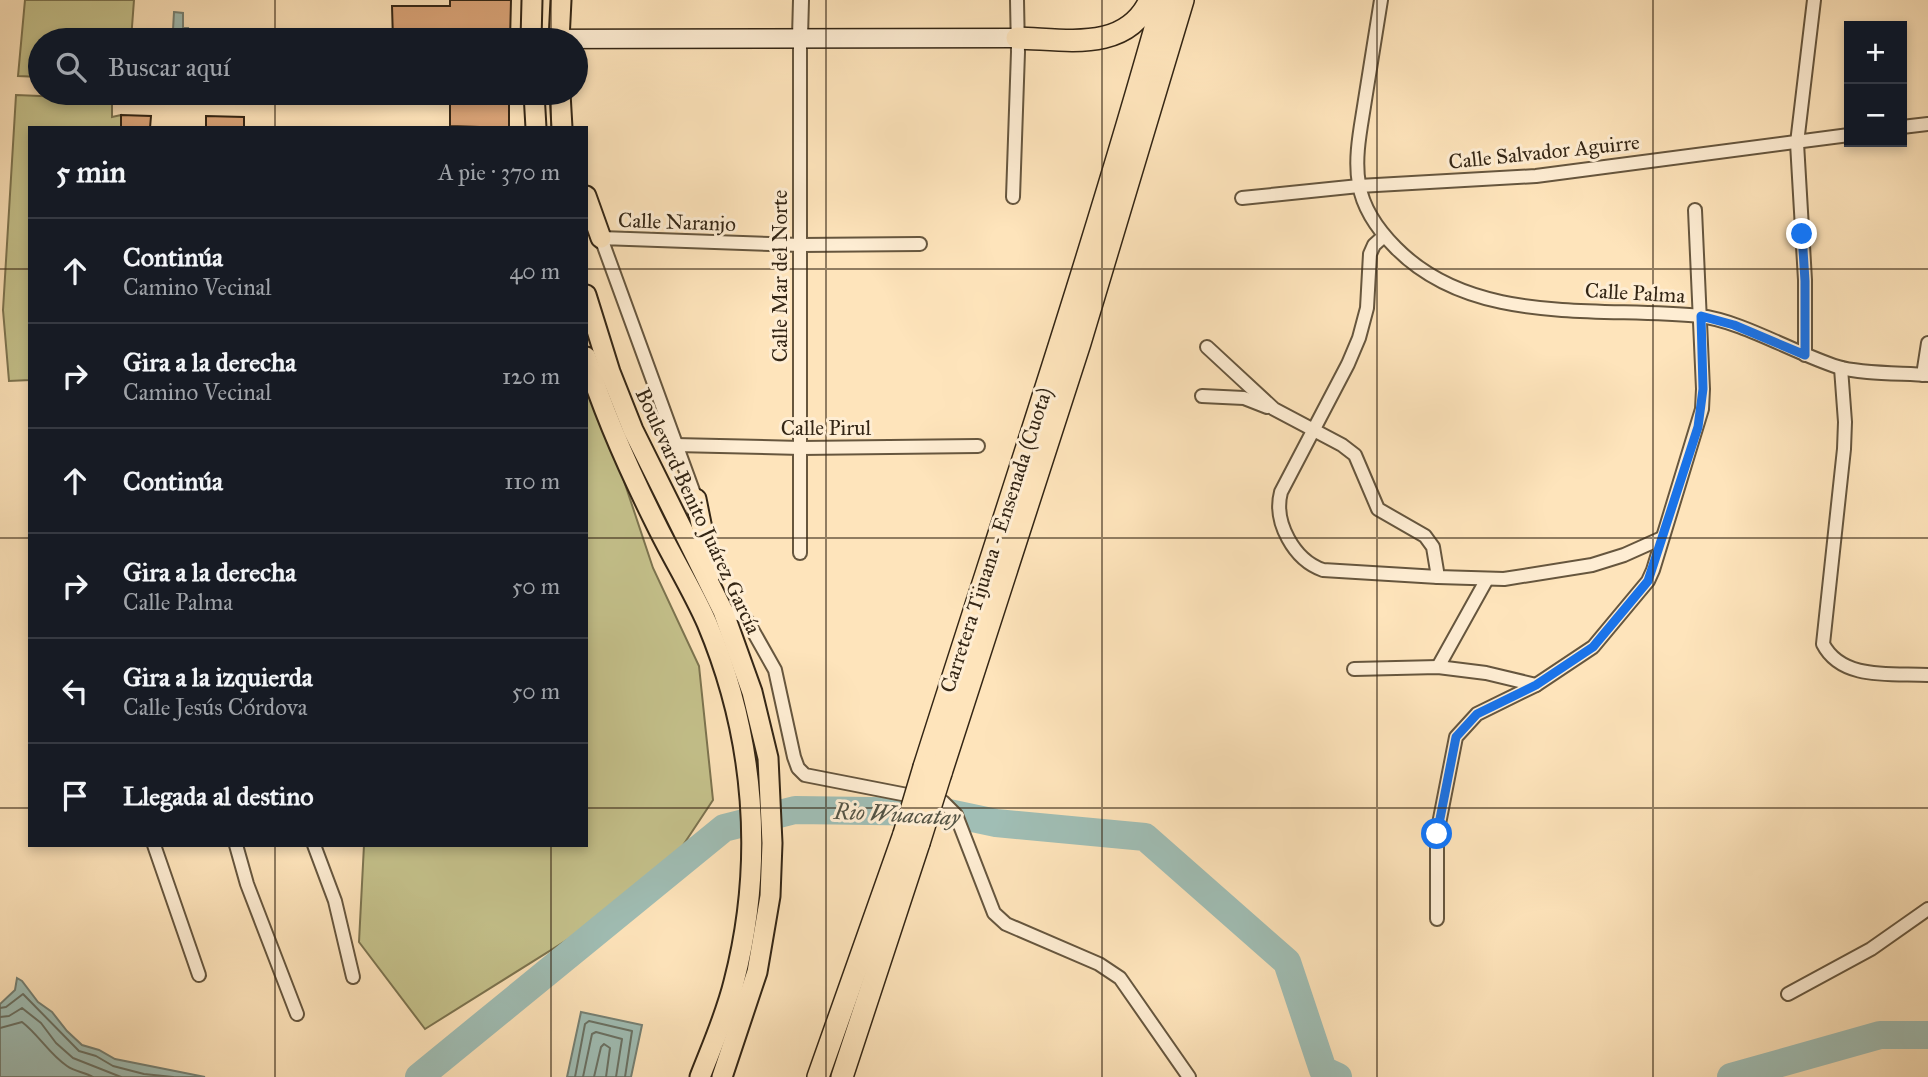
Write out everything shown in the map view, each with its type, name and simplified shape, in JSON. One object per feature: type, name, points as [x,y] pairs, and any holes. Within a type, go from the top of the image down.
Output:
[{"type":"highway","points":[[1017,38],[1084,40],[1110,37],[1133,25],[1150,0]]},
{"type":"highway","name":"Carretera Tijuana - Ensenada (Cuota)","points":[[842,1077],[911,838],[1163,0]]},
{"type":"highway","name":"Carretera Tijuana - Ensenada (Cuota)","points":[[932,770],[1080,343],[1183,0]]},
{"type":"highway","name":"Carretera Tijuana - Ensenada (Cuota)","points":[[818,1077],[911,838]]},
{"type":"main road","points":[[531,28],[532,0]]},
{"type":"main road","points":[[560,28],[561,0]]},
{"type":"main road","points":[[588,39],[1017,38]]},
{"type":"main road","points":[[535,105],[536,126]]},
{"type":"main road","points":[[561,105],[562,126]]},
{"type":"main road","points":[[588,202],[601,238]]},
{"type":"main road","name":"Boulevard Benito Juárez García","points":[[588,301],[632,430],[723,611],[747,674],[770,774],[770,896],[757,972],[722,1077]]},
{"type":"main road","name":"Boulevard Benito Juárez García","points":[[588,362],[621,450],[707,623],[734,701],[749,774],[752,840],[750,894],[734,982],[700,1077]]},
{"type":"main road","points":[[696,499],[708,549],[713,588]]},
{"type":"street","name":"Calle Mar del Norte","points":[[800,553],[801,0]]},
{"type":"street","points":[[1013,197],[1017,0]]},
{"type":"street","name":"Calle Palma","points":[[1381,0],[1359,137],[1359,186],[1367,211],[1384,236],[1421,271],[1450,287],[1477,297],[1526,306],[1701,316],[1734,325],[1841,368],[1925,375]]},
{"type":"street","points":[[1805,355],[1805,281],[1797,143],[1814,0]]},
{"type":"street","points":[[1907,127],[1928,124]]},
{"type":"street","name":"Calle Salvador Aguirre","points":[[1242,198],[1359,186],[1511,178],[1844,136]]},
{"type":"street","points":[[1437,919],[1437,834],[1456,737],[1477,714],[1536,685],[1593,647],[1648,581],[1657,558],[1702,409],[1701,316],[1695,210]]},
{"type":"street","points":[[1384,236],[1374,245],[1370,254],[1367,308],[1359,338],[1281,492],[1279,512],[1287,536],[1306,562],[1323,570],[1504,579],[1592,565],[1624,555],[1662,538]]},
{"type":"street","points":[[601,238],[696,499]]},
{"type":"street","name":"Calle Naranjo","points":[[601,238],[801,245],[920,244]]},
{"type":"street","points":[[1925,375],[1928,343]]},
{"type":"street","points":[[1206,347],[1274,409]]},
{"type":"street","points":[[1841,368],[1844,449],[1823,644],[1835,661],[1859,671],[1928,675]]},
{"type":"street","points":[[1202,396],[1244,398],[1274,409],[1342,445],[1355,455],[1378,509],[1425,536],[1433,547],[1438,577]]},
{"type":"street","name":"Calle Pirul","points":[[675,445],[802,448],[978,446]]},
{"type":"street","points":[[1438,667],[1487,579]]},
{"type":"street","points":[[723,611],[742,615],[775,670],[798,768],[805,775],[943,802],[950,807],[956,815],[994,914],[1006,924],[1098,964],[1120,978],[1189,1077]]},
{"type":"street","points":[[1354,669],[1438,667],[1499,676],[1536,685]]},
{"type":"street","points":[[155,847],[199,975]]},
{"type":"street","points":[[237,847],[247,884],[297,1014]]},
{"type":"street","points":[[315,847],[335,901],[354,977]]},
{"type":"street","points":[[1788,994],[1871,948],[1928,909]]},
{"type":"shaded area","points":[[25,0],[134,0],[132,28],[28,28],[28,76],[18,76]]},
{"type":"shaded area","points":[[16,95],[28,96],[28,105],[112,105],[112,117],[121,115],[121,126],[28,126],[28,380],[9,381],[3,310]]},
{"type":"shaded area","points":[[588,373],[653,568],[699,666],[713,800],[658,883],[425,1029],[359,942],[364,847],[588,847]]},
{"type":"water","points":[[174,12],[183,13],[183,28],[173,28]]},
{"type":"water","points":[[17,978],[82,1045],[115,1059],[205,1077],[0,1077],[0,1004],[15,990]]},
{"type":"water","points":[[581,1012],[642,1025],[631,1077],[567,1077]]},
{"type":"water","points":[[483,1025],[429,1077],[413,1077],[425,1064]]},
{"type":"building","points":[[450,0],[511,0],[510,28],[393,28],[392,6],[450,6]]},
{"type":"building","points":[[450,105],[509,105],[509,126],[450,126]]},
{"type":"building","points":[[121,115],[151,116],[150,126],[121,126]]},
{"type":"building","points":[[206,116],[244,117],[244,126],[206,126]]},
{"type":"waterway","name":"Rio Wuacatay","points":[[419,1077],[724,828],[795,810],[944,812],[996,823],[1145,837],[1287,962],[1323,1070],[1338,1077]]},
{"type":"waterway","name":"Rio Wuacatay","points":[[1731,1077],[1880,1035],[1928,1035]]},
{"type":"route","points":[[1437,834],[1456,737],[1477,714],[1536,685],[1593,647],[1648,581],[1702,409],[1701,316],[1734,325],[1805,355],[1802,234]]}]
